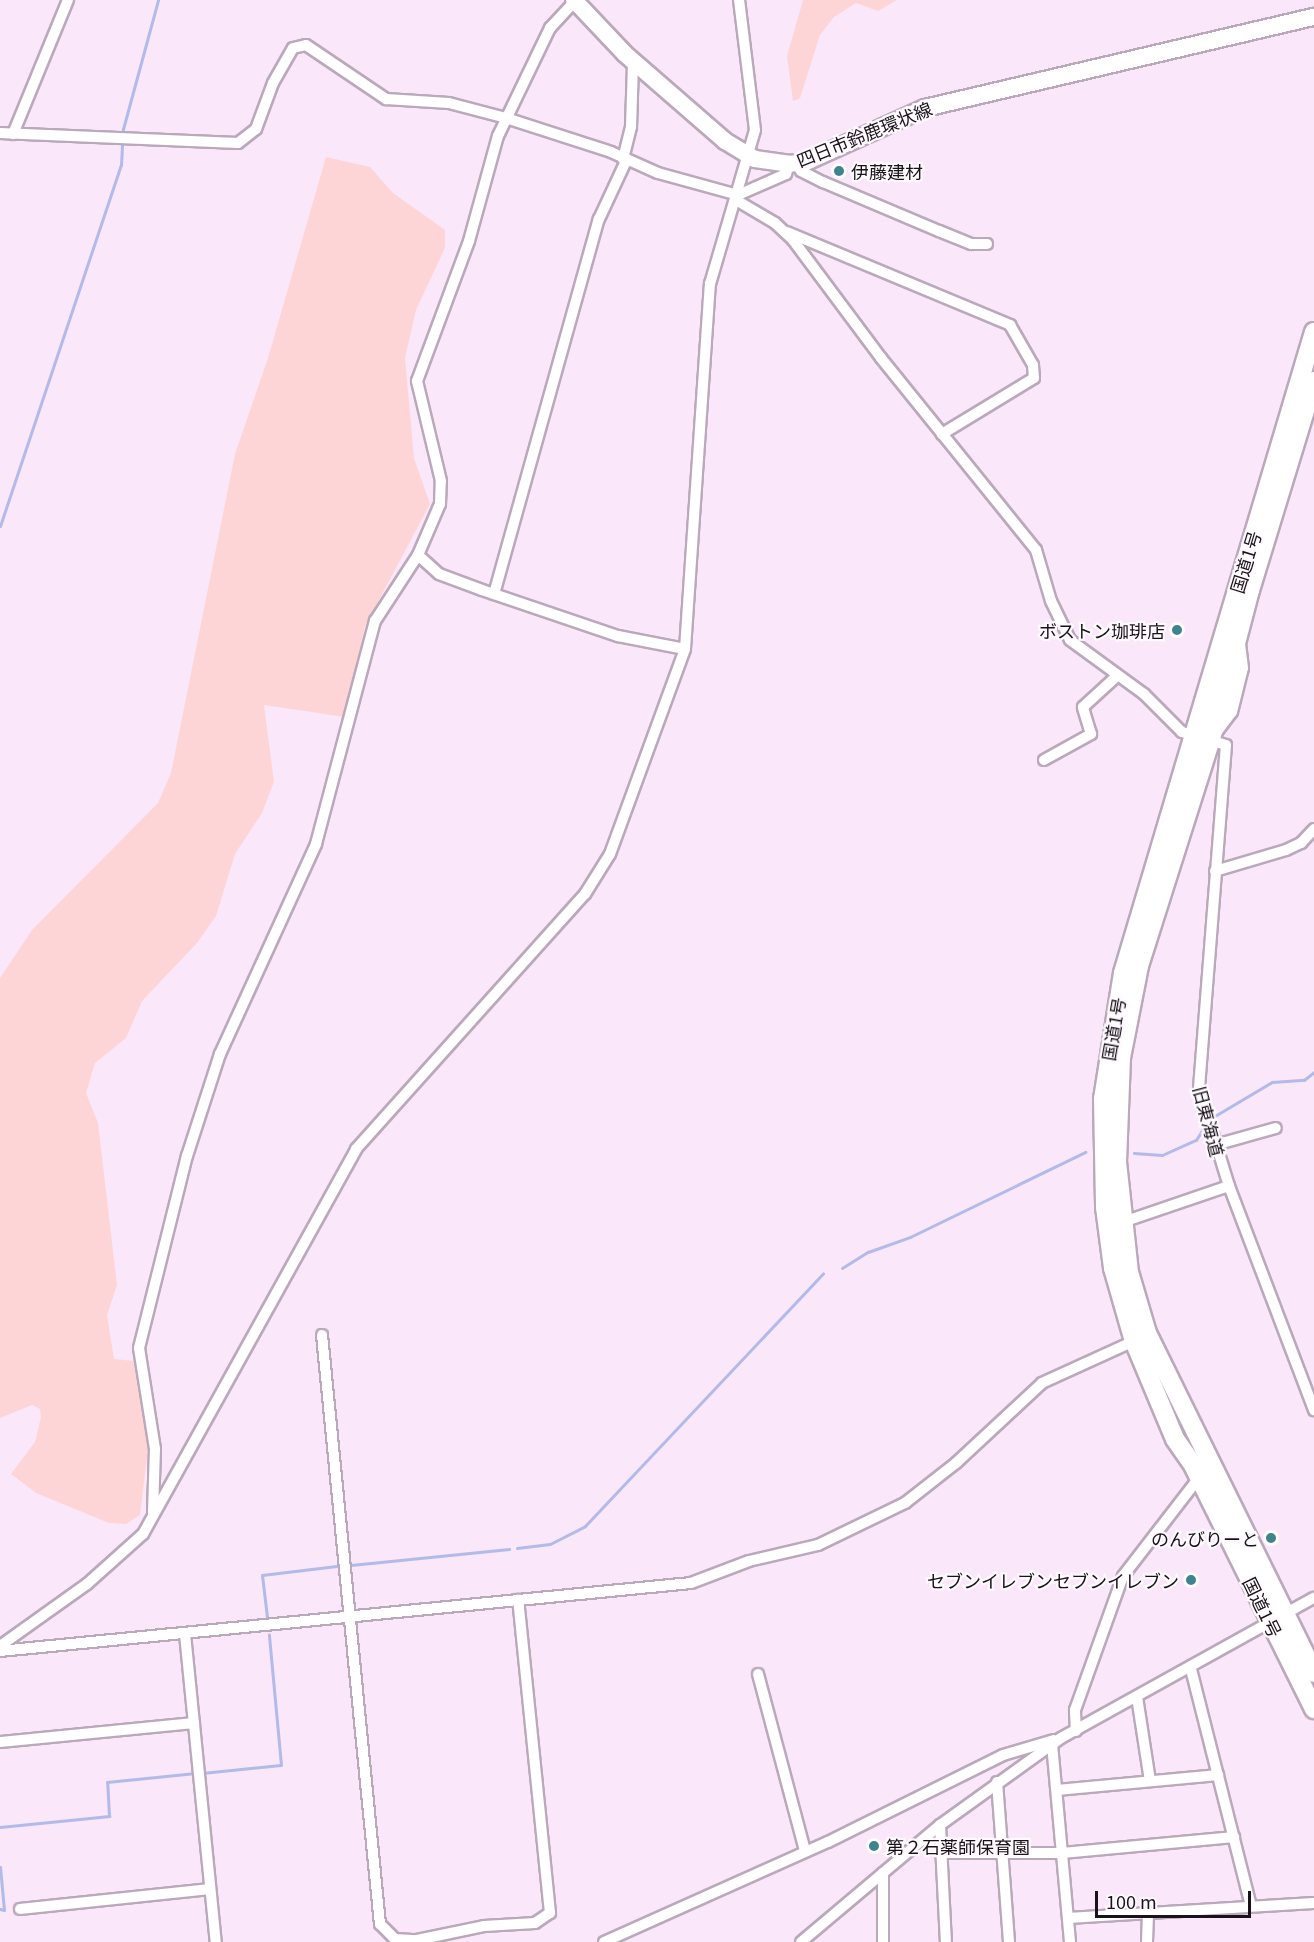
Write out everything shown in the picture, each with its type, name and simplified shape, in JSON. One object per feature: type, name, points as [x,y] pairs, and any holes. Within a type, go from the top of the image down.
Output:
[{"type":"highway","name":"国道1号","points":[[1204,1471],[1175,1438],[1134,1341],[1113,1268],[1105,1207],[1102,1099],[1121,1014],[1210,741],[1299,406],[1314,332]]},
{"type":"highway","name":"国道1号","points":[[1210,741],[1299,406],[1314,381]]},
{"type":"highway","name":"国道1号","points":[[1121,1014],[1117,1100],[1123,1222],[1129,1272],[1148,1333],[1204,1471],[1278,1618],[1314,1709]]},
{"type":"highway","name":"国道1号","points":[[1278,1618],[1314,1673]]},
{"type":"main road","name":"四日市鈴鹿環状線","points":[[575,1],[633,62],[725,141],[747,155],[793,164],[925,108],[1314,17]]},
{"type":"street","points":[[13,134],[68,0]]},
{"type":"street","points":[[0,1646],[128,1550],[153,1515],[356,1149],[598,876],[641,776],[685,649],[710,284],[737,197],[754,130],[739,0]]},
{"type":"street","points":[[153,1515],[155,1449],[139,1348],[184,1167],[220,1054],[319,836],[372,626],[418,555],[442,495],[417,381],[469,241],[506,118],[550,28],[575,1]]},
{"type":"street","points":[[0,133],[223,144],[244,141],[256,129],[273,82],[292,48],[306,45],[386,99],[449,103],[506,118],[737,197],[784,231],[1010,325],[1033,365],[1034,378],[942,434]]},
{"type":"street","points":[[494,594],[598,219],[624,160],[631,127],[633,62]]},
{"type":"street","points":[[737,197],[786,174],[793,164],[801,171],[823,182],[971,244],[987,244]]},
{"type":"street","points":[[784,231],[942,434],[1036,550],[1050,601],[1070,640],[1144,694],[1182,732],[1210,741],[1232,712],[1243,668],[1239,636]]},
{"type":"street","points":[[418,555],[439,574],[494,594],[618,636],[685,649]]},
{"type":"street","points":[[1044,760],[1090,734],[1083,707],[1118,675]]},
{"type":"street","name":"旧東海道","points":[[1210,741],[1215,871],[1197,1077],[1215,1145],[1229,1186],[1311,1395],[1314,1410]]},
{"type":"street","points":[[1215,871],[1286,850],[1301,843],[1314,829]]},
{"type":"street","points":[[1215,1145],[1276,1128]]},
{"type":"street","points":[[1123,1222],[1229,1186]]},
{"type":"street","points":[[322,1335],[380,1924],[395,1939],[417,1940],[484,1926],[535,1923],[550,1913],[518,1600]]},
{"type":"street","points":[[0,1651],[350,1619],[692,1583],[749,1561],[818,1545],[922,1491],[1042,1383],[1134,1341]]},
{"type":"street","points":[[1076,1731],[1075,1710],[1123,1576],[1204,1471]]},
{"type":"street","points":[[801,1942],[940,1825],[1056,1741],[1191,1669],[1314,1598]]},
{"type":"street","points":[[184,1634],[216,1942]]},
{"type":"street","points":[[1191,1669],[1251,1906]]},
{"type":"street","points":[[758,1674],[805,1851]]},
{"type":"street","points":[[1137,1697],[1150,1781]]},
{"type":"street","points":[[0,1742],[194,1723]]},
{"type":"street","points":[[604,1942],[805,1851],[1003,1755],[1056,1741]]},
{"type":"street","points":[[1056,1741],[1057,1790],[1070,1942]]},
{"type":"street","points":[[1057,1790],[1218,1775]]},
{"type":"street","points":[[997,1782],[1008,1942]]},
{"type":"street","points":[[940,1825],[946,1942]]},
{"type":"street","points":[[942,1853],[1062,1852],[1234,1837]]},
{"type":"street","points":[[883,1873],[883,1942]]},
{"type":"street","points":[[20,1909],[210,1889]]},
{"type":"street","points":[[1068,1918],[1314,1903]]},
{"type":"street","points":[[1147,1942],[1148,1913]]},
{"type":"street","points":[[816,1929],[816,1942]]},
{"type":"shaded area","points":[[803,0],[897,0],[878,11],[856,3],[834,17],[820,35],[800,98],[793,101],[787,56]]},
{"type":"shaded area","points":[[326,157],[370,167],[393,193],[445,230],[445,248],[416,310],[405,358],[414,458],[430,504],[365,626],[345,717],[264,705],[274,782],[262,813],[235,854],[216,916],[197,943],[142,1001],[126,1038],[95,1063],[86,1093],[98,1123],[117,1285],[107,1315],[114,1359],[134,1361],[149,1441],[140,1515],[126,1524],[109,1523],[36,1493],[11,1474],[35,1442],[41,1417],[40,1409],[32,1405],[0,1418],[0,978],[32,930],[158,803],[171,773],[235,454],[268,358]]},
{"type":"waterway","points":[[0,526],[121,165],[123,129],[158,0]]},
{"type":"waterway","points":[[1213,1117],[1272,1082],[1304,1080],[1314,1072]]},
{"type":"waterway","points":[[1134,1153],[1162,1155],[1196,1140],[1204,1127]]},
{"type":"waterway","points":[[842,1268],[868,1252],[910,1237],[1085,1152]]},
{"type":"waterway","points":[[517,1548],[550,1544],[585,1526],[823,1273]]},
{"type":"waterway","points":[[351,1565],[509,1549]]},
{"type":"waterway","points":[[267,1617],[262,1575],[336,1566]]},
{"type":"waterway","points":[[202,1773],[281,1765],[269,1635]]},
{"type":"waterway","points":[[0,1827],[109,1816],[107,1782],[196,1773]]},
{"type":"waterway","points":[[0,1867],[4,1910],[0,1909]]},
{"type":"place","name":"伊藤建材","points":[[839,171]]},
{"type":"place","name":"ボストン珈琲店","points":[[1177,630]]},
{"type":"place","name":"のんびりーと","points":[[1271,1538]]},
{"type":"place","name":"セブンイレブンセブンイレブン","points":[[1191,1580]]},
{"type":"place","name":"第２石薬師保育園","points":[[874,1846]]}]
